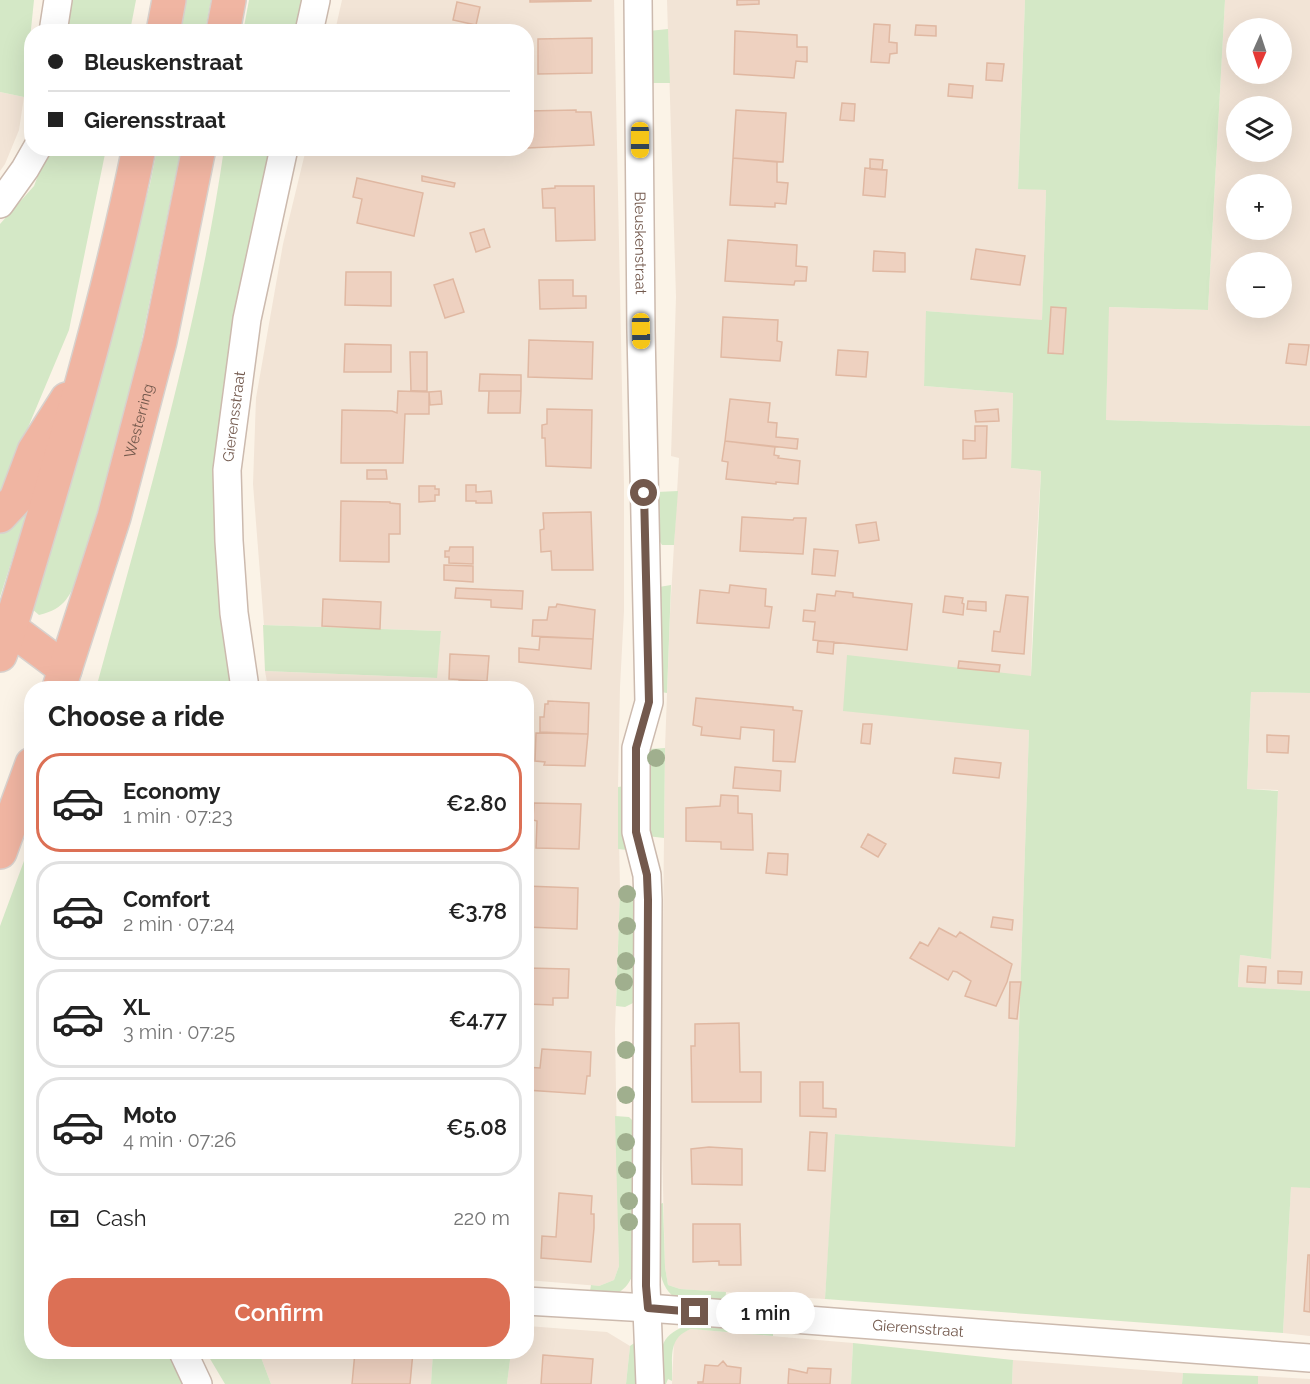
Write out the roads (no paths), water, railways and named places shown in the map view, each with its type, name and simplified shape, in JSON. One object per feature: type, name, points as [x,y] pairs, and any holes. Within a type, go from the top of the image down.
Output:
[{"type":"highway","points":[[164,24],[169,0]]},
{"type":"highway","points":[[224,24],[229,0]]},
{"type":"highway","points":[[62,679],[3,636],[88,365],[123,228],[137,156]]},
{"type":"highway","name":"Westerring","points":[[62,679],[114,517],[160,341],[197,156]]},
{"type":"highway","points":[[0,516],[16,499],[34,451],[88,365]]},
{"type":"highway","points":[[0,668],[62,679]]},
{"type":"highway","points":[[0,852],[24,786]]},
{"type":"street","points":[[55,24],[58,0]]},
{"type":"street","points":[[311,24],[316,0]]},
{"type":"street","name":"Bleuskenstraat","points":[[638,0],[641,331],[649,702],[636,748],[636,832],[647,875],[648,900],[646,1286],[650,1384]]},
{"type":"street","points":[[0,204],[32,156]]},
{"type":"street","name":"Gierensstraat","points":[[244,681],[234,613],[227,470],[247,319],[282,156]]},
{"type":"street","name":"Gierensstraat","points":[[534,1301],[1310,1358]]},
{"type":"street","points":[[186,1359],[198,1384]]}]
